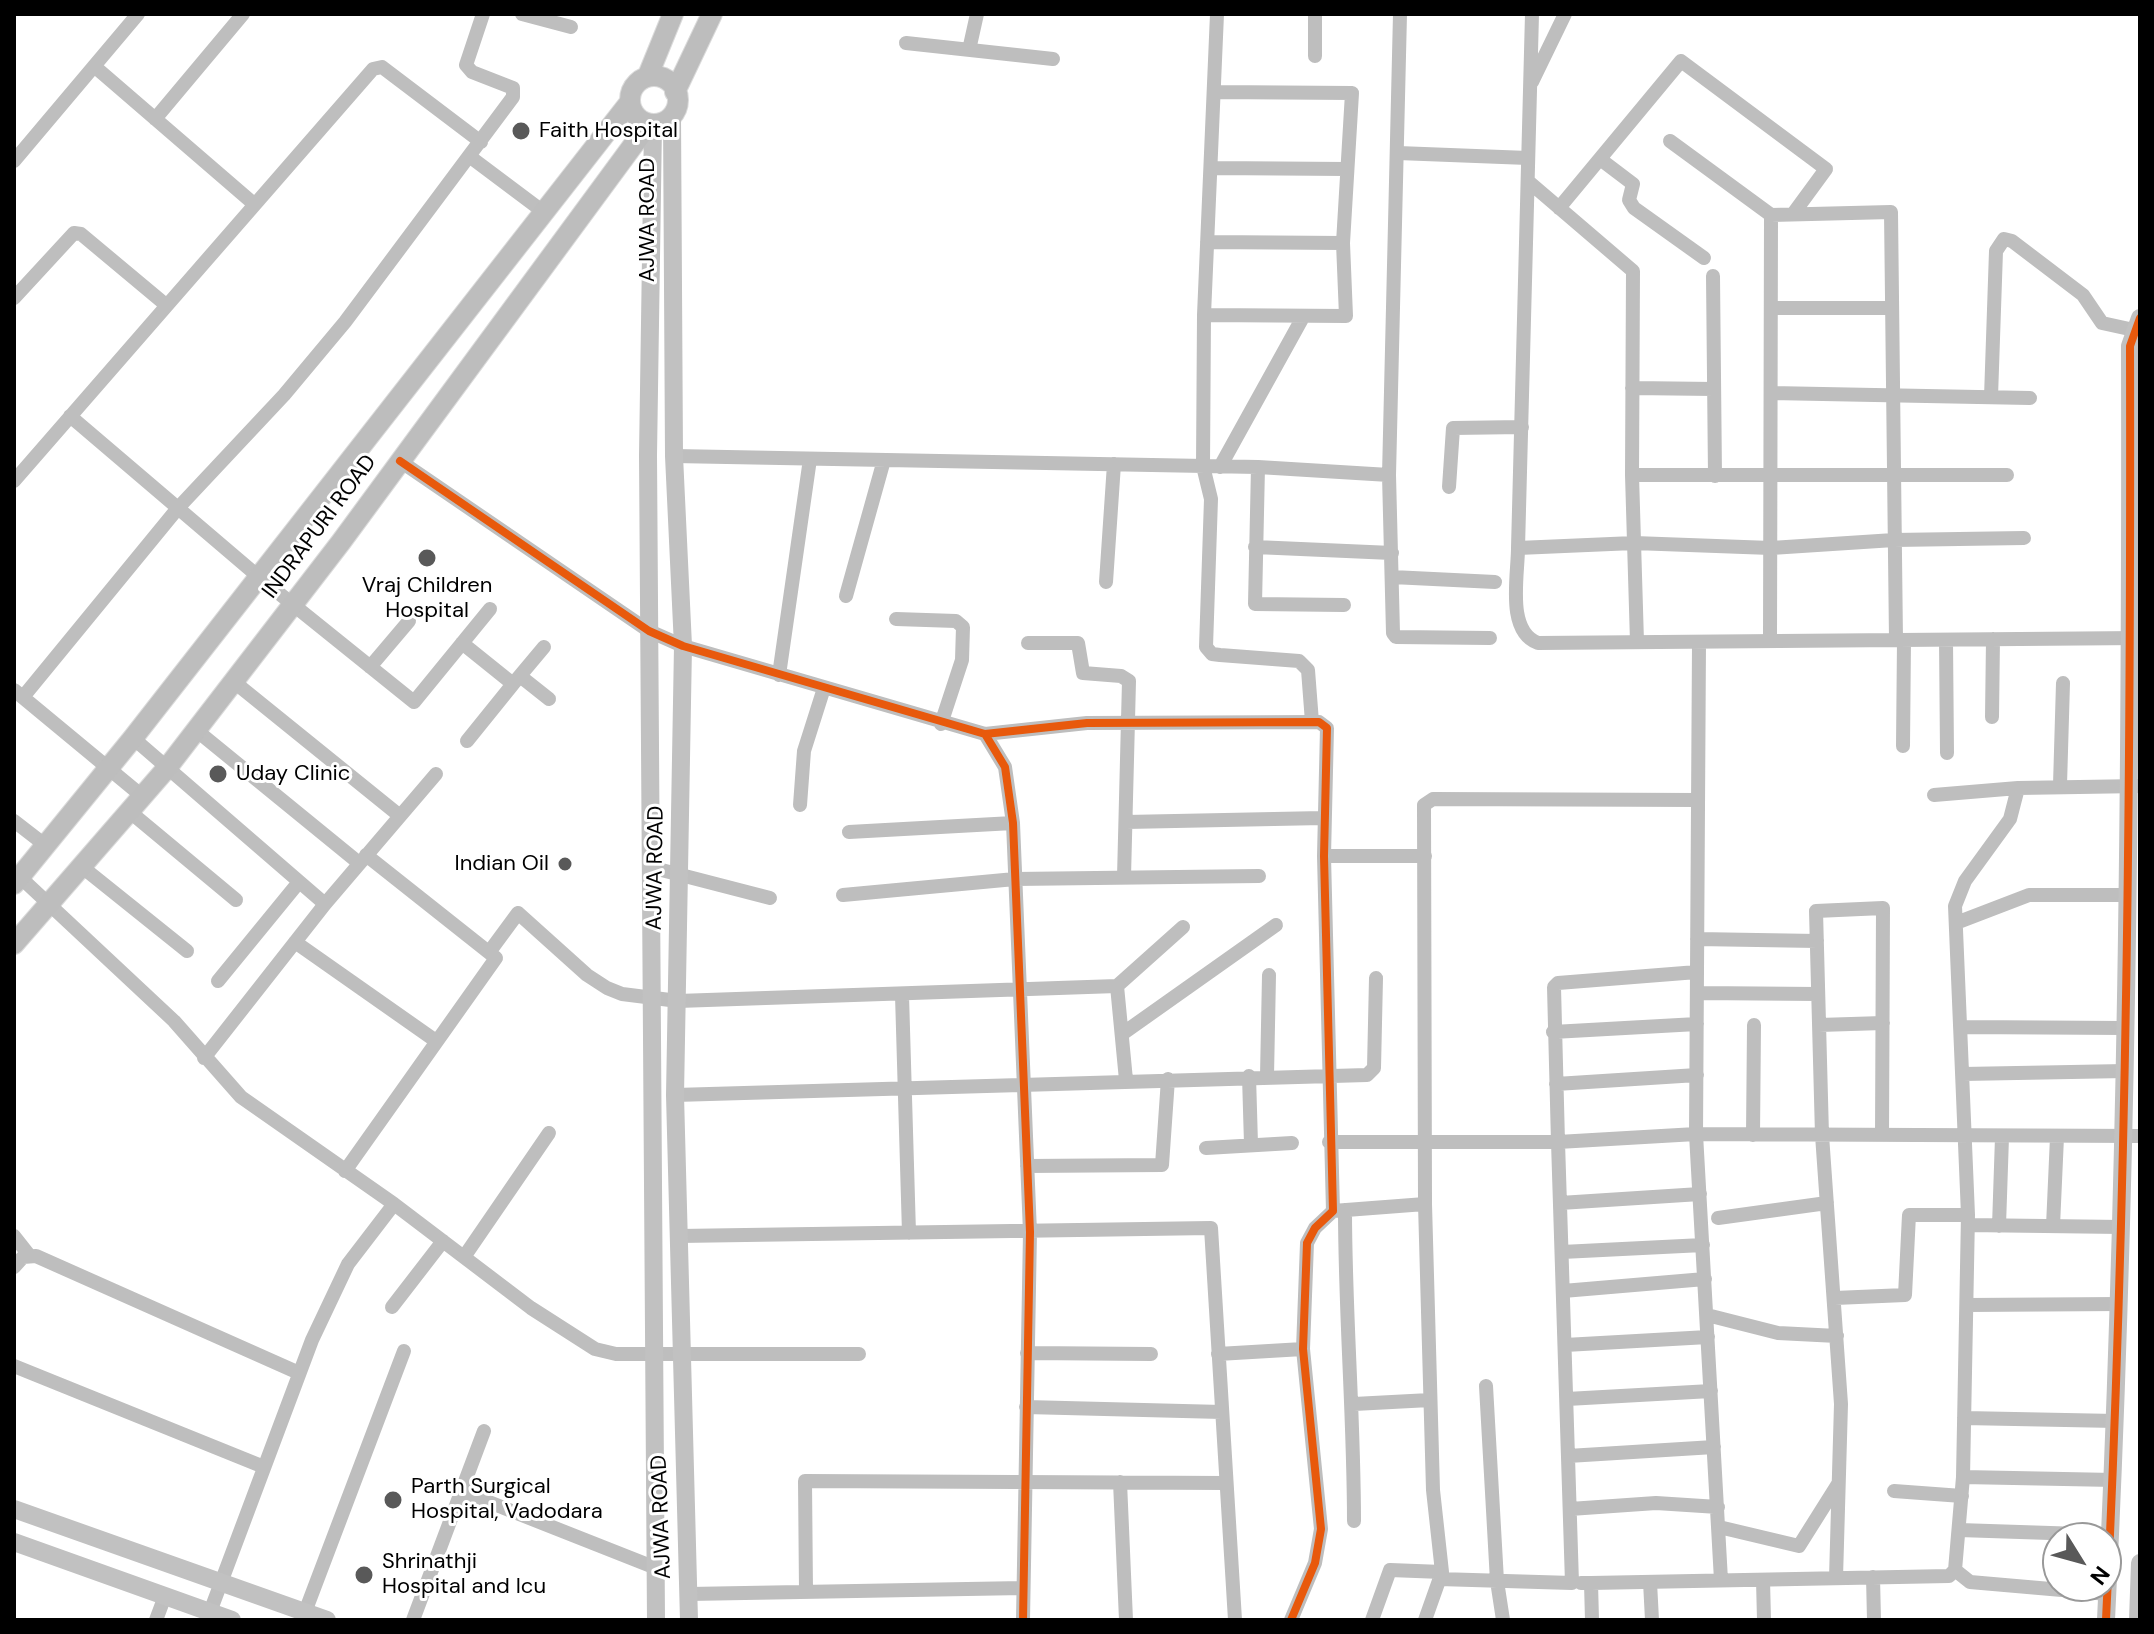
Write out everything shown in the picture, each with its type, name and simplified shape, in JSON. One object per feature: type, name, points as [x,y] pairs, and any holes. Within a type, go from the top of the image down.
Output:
[{"type":"main road","points":[[649,73],[670,80],[678,103],[672,116],[650,125],[633,113],[630,102],[636,84],[649,73],[673,14]]},
{"type":"main road","points":[[675,92],[712,14]]},
{"type":"main road","name":"INDRAPURI ROAD","points":[[17,880],[260,578],[630,102]]},
{"type":"main road","name":"AJWA ROAD","points":[[672,116],[674,456],[683,646],[675,1095],[689,1620]]},
{"type":"main road","name":"INDRAPURI ROAD","points":[[14,944],[167,768],[650,125]]},
{"type":"main road","name":"AJWA ROAD","points":[[650,125],[650,999],[656,1620]]},
{"type":"main road","points":[[2112,1522],[2121,1227],[2132,1136],[2125,1071],[2125,1028],[2127,895],[2135,786],[2136,638],[2130,346],[2137,324]]},
{"type":"main road","points":[[14,1509],[304,1616],[327,1620]]},
{"type":"main road","points":[[58,1556],[66,1528]]},
{"type":"main road","points":[[14,1542],[232,1620]]},
{"type":"main road","points":[[2138,1620],[2140,1563]]},
{"type":"street","points":[[14,161],[138,14]]},
{"type":"street","points":[[155,119],[243,14]]},
{"type":"street","points":[[236,900],[136,803],[109,768],[19,693],[178,508],[284,395],[345,322],[515,94],[513,88],[472,72],[466,65],[483,14]]},
{"type":"street","points":[[522,14],[571,27]]},
{"type":"street","points":[[969,50],[977,14]]},
{"type":"street","points":[[1217,14],[1204,315],[1203,466],[1211,499],[1206,647],[1212,654],[1299,661],[1308,670],[1312,722]]},
{"type":"street","points":[[1315,14],[1315,56]]},
{"type":"street","points":[[1400,14],[1389,475],[1394,636],[1490,638]]},
{"type":"street","points":[[1532,14],[1518,548],[1518,617],[1523,633],[1531,640],[1699,643],[1770,639],[2136,638]]},
{"type":"street","points":[[1531,85],[1565,14]]},
{"type":"street","points":[[906,43],[1053,59]]},
{"type":"street","points":[[1559,208],[1681,61],[1826,169],[1793,214]]},
{"type":"street","points":[[94,66],[254,204]]},
{"type":"street","points":[[14,481],[373,69],[382,67],[481,142]]},
{"type":"street","points":[[1204,315],[1346,316],[1343,243],[1350,91],[1214,92]]},
{"type":"street","points":[[1670,141],[1771,215],[1891,212],[1894,540],[1903,746]]},
{"type":"street","points":[[1398,153],[1528,158]]},
{"type":"street","points":[[469,156],[545,213]]},
{"type":"street","points":[[1600,159],[1633,184],[1629,200],[1634,208],[1704,258]]},
{"type":"street","points":[[1212,168],[1346,169]]},
{"type":"street","points":[[1529,182],[1633,271],[1632,475],[1637,642]]},
{"type":"street","points":[[1770,639],[1771,215]]},
{"type":"street","points":[[14,298],[74,233],[81,234],[166,305]]},
{"type":"street","points":[[1991,397],[1996,251],[2004,239],[2012,241],[2083,295],[2102,323],[2137,324]]},
{"type":"street","points":[[1207,242],[1343,243]]},
{"type":"street","points":[[1713,276],[1715,476]]},
{"type":"street","points":[[1771,308],[1892,308]]},
{"type":"street","points":[[1220,467],[1303,317]]},
{"type":"street","points":[[1632,388],[1714,389]]},
{"type":"street","points":[[1771,393],[2030,398]]},
{"type":"street","points":[[70,416],[260,578],[414,702],[490,609]]},
{"type":"street","points":[[1449,487],[1453,428],[1522,427]]},
{"type":"street","points":[[674,456],[1258,467],[1389,475]]},
{"type":"street","points":[[779,675],[810,459]]},
{"type":"street","points":[[846,596],[884,460]]},
{"type":"street","points":[[400,461],[649,631],[683,646],[941,724],[985,734],[1087,723],[1322,722],[1327,728],[1323,818],[1329,1142],[1339,1210],[1354,1404],[1354,1521]]},
{"type":"street","points":[[1106,582],[1114,464]]},
{"type":"street","points":[[1258,467],[1255,604],[1344,605]]},
{"type":"street","points":[[1632,475],[2007,475]]},
{"type":"street","points":[[1518,548],[1634,543],[1771,548],[1894,540],[2024,538]]},
{"type":"street","points":[[1255,547],[1392,553]]},
{"type":"street","points":[[1392,577],[1495,582]]},
{"type":"street","points":[[896,619],[956,621],[963,627],[962,660],[941,724]]},
{"type":"street","points":[[370,667],[409,621]]},
{"type":"street","points":[[1992,717],[1993,639]]},
{"type":"street","points":[[1946,640],[1947,753]]},
{"type":"street","points":[[462,643],[549,699]]},
{"type":"street","points":[[1028,643],[1078,643],[1083,673],[1126,677],[1129,681],[1124,877]]},
{"type":"street","points":[[1699,643],[1696,1134],[1721,1580]]},
{"type":"street","points":[[467,741],[544,647]]},
{"type":"street","points":[[233,681],[400,816]]},
{"type":"street","points":[[2060,785],[2063,683]]},
{"type":"street","points":[[800,805],[804,751],[824,688]]},
{"type":"street","points":[[196,730],[363,859],[490,951],[495,962],[345,1171]]},
{"type":"street","points":[[985,734],[1005,767],[1013,823],[1021,989],[1030,1232],[1023,1620]]},
{"type":"street","points":[[133,738],[325,904]]},
{"type":"street","points":[[204,1058],[325,904],[436,774]]},
{"type":"street","points":[[1934,795],[2060,785],[2135,786]]},
{"type":"street","points":[[1372,1620],[1390,1570],[1497,1581],[1591,1583],[1949,1576],[1955,1570],[1963,1477],[1968,1220],[1955,906],[1960,892],[2001,837],[2010,819],[2018,788]]},
{"type":"street","points":[[1425,1620],[1440,1575],[1433,1490],[1425,1204],[1424,805],[1433,799],[1698,800]]},
{"type":"street","points":[[1126,822],[1323,818]]},
{"type":"street","points":[[14,821],[45,845]]},
{"type":"street","points":[[849,832],[1013,823]]},
{"type":"street","points":[[1324,856],[1425,856]]},
{"type":"street","points":[[81,866],[187,951]]},
{"type":"street","points":[[650,867],[770,898]]},
{"type":"street","points":[[843,895],[1015,879],[1259,876]]},
{"type":"street","points":[[17,880],[50,902],[174,1021],[241,1097],[394,1204],[531,1308],[595,1349],[616,1354],[859,1354]]},
{"type":"street","points":[[218,981],[299,882]]},
{"type":"street","points":[[1956,923],[2029,895],[2127,895]]},
{"type":"street","points":[[1836,1578],[1841,1404],[1822,1135],[1816,911],[1883,908],[1882,1135]]},
{"type":"street","points":[[490,951],[518,913],[587,975],[622,994],[678,1001],[902,995],[1117,986],[1183,927]]},
{"type":"street","points":[[1122,1034],[1276,925]]},
{"type":"street","points":[[1697,939],[1817,941]]},
{"type":"street","points":[[295,942],[436,1041]]},
{"type":"street","points":[[1572,1583],[1552,993],[1558,983],[1697,972]]},
{"type":"street","points":[[1267,1076],[1269,975]]},
{"type":"street","points":[[675,1095],[903,1090],[1249,1076],[1367,1075],[1374,1068],[1376,978]]},
{"type":"street","points":[[1117,986],[1126,1080]]},
{"type":"street","points":[[1697,993],[1818,994]]},
{"type":"street","points":[[902,995],[909,1233]]},
{"type":"street","points":[[1819,1025],[1883,1023]]},
{"type":"street","points":[[1553,1032],[1697,1024]]},
{"type":"street","points":[[1753,1135],[1754,1025]]},
{"type":"street","points":[[1961,1027],[2125,1028]]},
{"type":"street","points":[[1963,1074],[2125,1071]]},
{"type":"street","points":[[1556,1084],[1697,1075]]},
{"type":"street","points":[[1249,1076],[1251,1144]]},
{"type":"street","points":[[1027,1166],[1162,1165],[1168,1079]]},
{"type":"street","points":[[464,1257],[549,1133]]},
{"type":"street","points":[[1329,1142],[1558,1142],[1696,1134],[2132,1136]]},
{"type":"street","points":[[1999,1226],[2002,1137]]},
{"type":"street","points":[[2053,1226],[2057,1137]]},
{"type":"street","points":[[1206,1148],[1292,1143]]},
{"type":"street","points":[[1560,1203],[1700,1194]]},
{"type":"street","points":[[1718,1218],[1827,1203]]},
{"type":"street","points":[[210,1612],[299,1373],[348,1264],[394,1204]]},
{"type":"street","points":[[1291,1620],[1315,1563],[1321,1529],[1303,1349],[1307,1243],[1315,1228],[1339,1210],[1425,1204]]},
{"type":"street","points":[[1835,1298],[1905,1295],[1909,1215],[1999,1226],[2121,1227]]},
{"type":"street","points":[[679,1236],[1211,1228],[1235,1620]]},
{"type":"street","points":[[14,1236],[29,1255],[299,1373]]},
{"type":"street","points":[[392,1307],[443,1241]]},
{"type":"street","points":[[1562,1252],[1703,1245]]},
{"type":"street","points":[[14,1267],[29,1255]]},
{"type":"street","points":[[1563,1291],[1705,1279]]},
{"type":"street","points":[[1967,1305],[2120,1304]]},
{"type":"street","points":[[1707,1315],[1803,1337],[1837,1336]]},
{"type":"street","points":[[1565,1345],[1708,1337]]},
{"type":"street","points":[[1218,1354],[1303,1349]]},
{"type":"street","points":[[304,1616],[404,1351]]},
{"type":"street","points":[[1027,1353],[1151,1354]]},
{"type":"street","points":[[14,1366],[264,1467]]},
{"type":"street","points":[[1486,1386],[1497,1581],[1503,1620]]},
{"type":"street","points":[[1567,1399],[1711,1391]]},
{"type":"street","points":[[1354,1404],[1430,1400]]},
{"type":"street","points":[[1026,1407],[1222,1412]]},
{"type":"street","points":[[1964,1418],[2116,1421]]},
{"type":"street","points":[[413,1620],[484,1431]]},
{"type":"street","points":[[1568,1456],[1714,1447]]},
{"type":"street","points":[[1963,1477],[2114,1480]]},
{"type":"street","points":[[806,1591],[805,1481],[1226,1483]]},
{"type":"street","points":[[1120,1482],[1126,1620]]},
{"type":"street","points":[[1719,1527],[1799,1546],[1839,1484]]},
{"type":"street","points":[[461,1491],[656,1568]]},
{"type":"street","points":[[1894,1491],[1962,1496]]},
{"type":"street","points":[[1570,1509],[1656,1503],[1718,1507]]},
{"type":"street","points":[[1959,1530],[2042,1533]]},
{"type":"street","points":[[1955,1570],[1970,1582],[2042,1588]]},
{"type":"street","points":[[1873,1577],[1874,1620]]},
{"type":"street","points":[[1763,1580],[1764,1620]]},
{"type":"street","points":[[1650,1582],[1652,1620]]},
{"type":"street","points":[[1591,1583],[1592,1620]]},
{"type":"street","points":[[689,1594],[1023,1588]]},
{"type":"street","points":[[156,1620],[165,1596]]},
{"type":"cycle path","points":[[2106,1620],[2119,1302],[2126,983],[2130,346],[2140,318]]},
{"type":"cycle path","points":[[400,461],[649,631],[683,646],[985,734],[1005,767],[1013,823],[1030,1232],[1023,1620]]},
{"type":"cycle path","points":[[985,734],[1087,723],[1319,722],[1327,728],[1324,856],[1333,1211],[1315,1228],[1307,1243],[1303,1349],[1321,1529],[1315,1563],[1291,1620]]},
{"type":"place","name":"Faith Hospital","points":[[521,131]]},
{"type":"place","name":"Vraj Children Hospital","points":[[427,558]]},
{"type":"place","name":"Uday Clinic","points":[[218,774]]},
{"type":"place","name":"Indian Oil","points":[[565,864]]},
{"type":"place","name":"Parth Surgical Hospital, Vadodara","points":[[393,1500]]},
{"type":"place","name":"Shrinathji Hospital and Icu","points":[[364,1575]]}]
